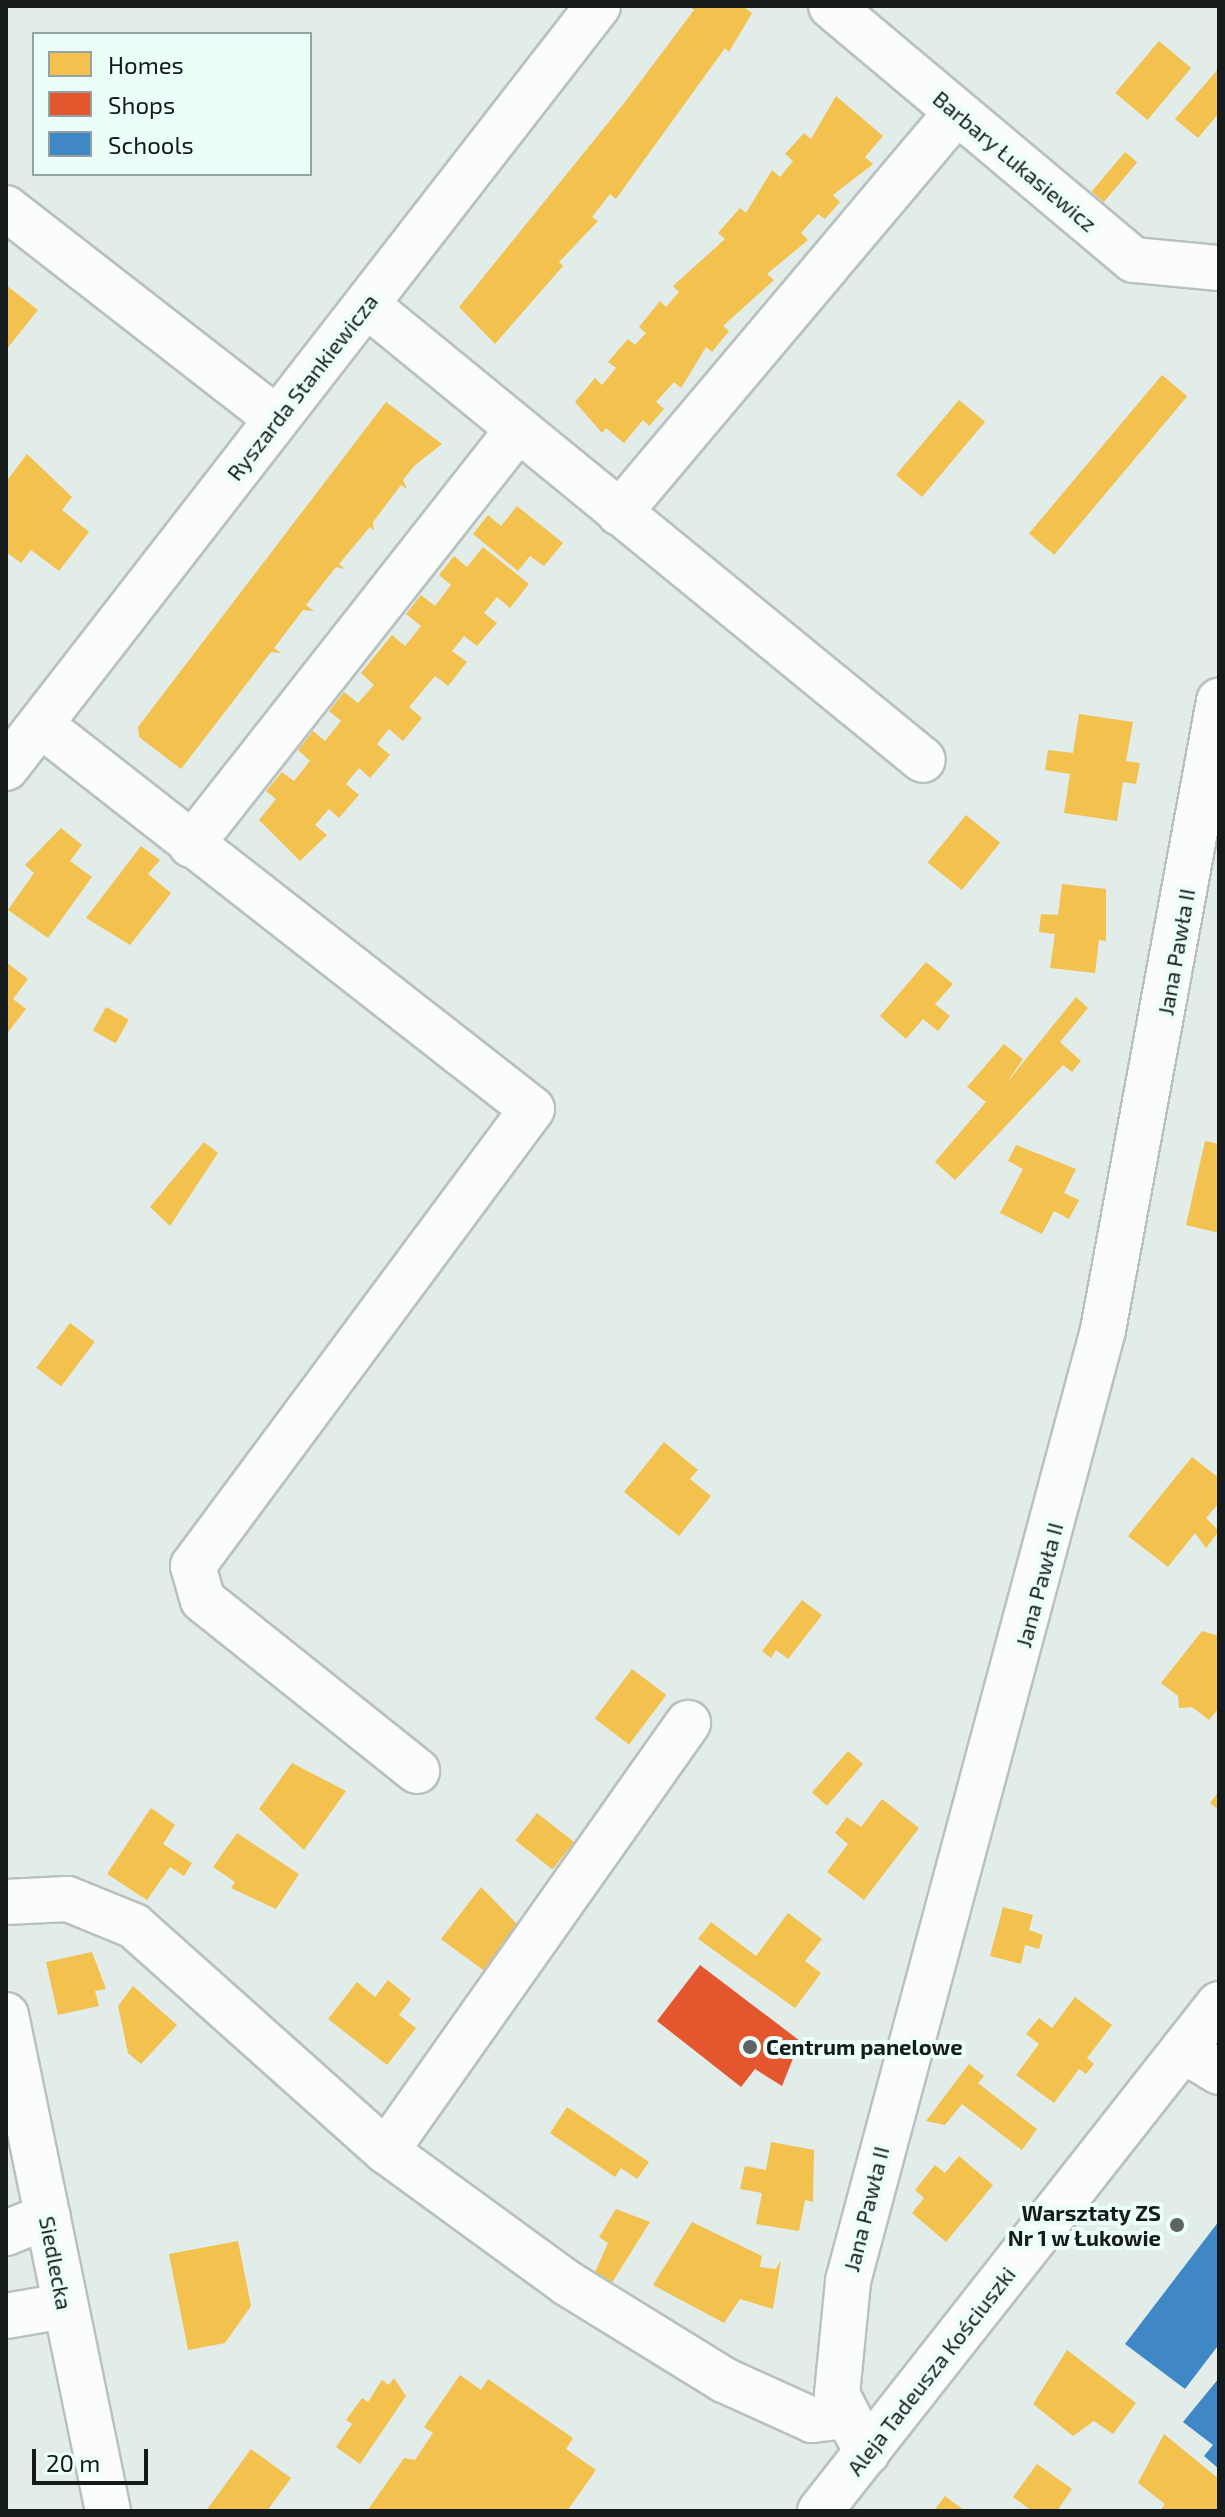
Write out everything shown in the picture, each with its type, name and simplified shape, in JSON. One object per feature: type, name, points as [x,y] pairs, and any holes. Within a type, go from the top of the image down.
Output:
[{"type":"street","name":"Ryszarda Stankiewicza","points":[[6,768],[598,6]]},
{"type":"street","name":"Barbary Łukasiewicz","points":[[831,6],[1134,260],[1219,268]]},
{"type":"street","points":[[619,513],[956,113]]},
{"type":"street","points":[[6,208],[277,419]]},
{"type":"street","points":[[367,305],[516,432],[923,760]]},
{"type":"street","points":[[191,845],[516,432]]},
{"type":"street","name":"Jana Pawła II","points":[[856,2435],[837,2394],[839,2328],[864,2208],[980,1805],[1099,1345],[1219,701]]},
{"type":"street","points":[[41,725],[532,1109],[193,1566],[203,1600],[417,1771]]},
{"type":"street","points":[[386,2151],[688,1723]]},
{"type":"street","points":[[6,1902],[68,1899],[134,1926],[386,2151],[567,2283],[724,2380],[812,2420],[856,2435]]},
{"type":"street","name":"Aleja Tadeusza Kościuszki","points":[[820,2511],[856,2435],[1219,2004]]},
{"type":"street","name":"Siedlecka","points":[[6,2015],[27,2215],[64,2306],[108,2511]]},
{"type":"street","points":[[1183,2050],[1219,2072]]},
{"type":"street","points":[[6,2233],[27,2215]]},
{"type":"street","points":[[6,2316],[64,2306]]},
{"type":"building: Homes","points":[[689,6],[742,6],[752,13],[729,52],[725,48],[616,199],[610,194],[592,217],[598,221],[559,262],[563,266],[495,344],[459,307],[625,102],[694,10]]},
{"type":"building: Homes","points":[[1159,41],[1191,68],[1147,120],[1115,93]]},
{"type":"building: Homes","points":[[1219,68],[1219,113],[1198,138],[1175,119]]},
{"type":"building: Homes","points":[[836,96],[883,136],[865,157],[873,164],[833,195],[840,202],[825,219],[818,214],[801,233],[808,240],[767,274],[774,280],[723,326],[729,331],[712,352],[706,347],[681,388],[674,382],[656,402],[664,409],[649,426],[643,420],[624,443],[606,428],[602,433],[575,402],[595,378],[602,385],[616,368],[608,362],[628,339],[635,345],[646,333],[639,327],[660,301],[666,307],[679,292],[673,286],[725,239],[718,233],[740,208],[746,213],[772,170],[780,177],[793,161],[785,154],[804,133],[811,139]]},
{"type":"building: Homes","points":[[1125,152],[1137,162],[1104,202],[1092,192]]},
{"type":"building: Homes","points":[[6,285],[38,310],[6,350]]},
{"type":"building: Homes","points":[[1162,375],[1187,396],[1054,555],[1029,534]]},
{"type":"building: Homes","points":[[959,400],[985,422],[922,497],[896,475]]},
{"type":"building: Homes","points":[[386,402],[442,444],[414,466],[403,480],[407,489],[401,485],[373,522],[374,531],[370,527],[339,564],[345,569],[336,567],[306,605],[314,611],[303,610],[274,648],[281,653],[271,652],[181,769],[139,737],[138,727]]},
{"type":"building: Homes","points":[[27,454],[72,497],[62,510],[89,532],[59,571],[31,550],[21,563],[6,552],[6,482]]},
{"type":"building: Homes","points":[[517,506],[563,543],[544,566],[530,556],[518,571],[473,534],[488,515],[501,526]]},
{"type":"building: Homes","points":[[483,547],[529,584],[510,608],[497,597],[484,613],[497,623],[477,646],[464,636],[452,651],[467,662],[448,686],[435,676],[409,707],[422,718],[403,741],[389,729],[377,744],[390,755],[370,778],[359,768],[346,784],[359,795],[339,818],[329,809],[315,825],[327,835],[300,861],[259,820],[276,799],[266,791],[282,772],[294,781],[310,761],[298,750],[313,731],[325,741],[341,721],[329,711],[344,692],[358,703],[374,685],[361,673],[392,635],[405,646],[421,626],[406,614],[421,595],[435,606],[451,585],[439,575],[454,556],[467,567]]},
{"type":"building: Homes","points":[[1079,714],[1133,722],[1126,761],[1140,763],[1136,784],[1123,782],[1117,821],[1064,813],[1070,774],[1045,770],[1048,750],[1073,753]]},
{"type":"building: Homes","points":[[966,815],[1000,843],[962,890],[928,862]]},
{"type":"building: Homes","points":[[61,828],[82,845],[70,861],[92,877],[48,938],[8,910],[34,873],[25,865]]},
{"type":"building: Homes","points":[[141,846],[160,860],[148,874],[171,893],[130,945],[86,918]]},
{"type":"building: Homes","points":[[1062,884],[1106,889],[1106,941],[1099,940],[1095,973],[1050,968],[1055,934],[1039,932],[1041,914],[1058,915]]},
{"type":"building: Homes","points":[[6,962],[28,979],[13,999],[26,1009],[6,1035]]},
{"type":"building: Homes","points":[[926,962],[953,984],[935,1004],[950,1016],[938,1031],[923,1019],[906,1039],[880,1016]]},
{"type":"building: Homes","points":[[1076,997],[1088,1008],[1060,1042],[1081,1061],[1072,1072],[1063,1065],[955,1180],[935,1162],[986,1102],[967,1087],[1004,1044],[1023,1059],[1005,1085]]},
{"type":"building: Homes","points":[[106,1007],[129,1020],[116,1043],[93,1031]]},
{"type":"building: Homes","points":[[1205,1141],[1219,1144],[1219,1233],[1186,1225]]},
{"type":"building: Homes","points":[[204,1142],[218,1153],[170,1226],[150,1207]]},
{"type":"building: Homes","points":[[1016,1145],[1076,1169],[1064,1193],[1079,1200],[1069,1219],[1054,1211],[1042,1234],[1000,1213],[1023,1169],[1008,1161]]},
{"type":"building: Homes","points":[[70,1323],[95,1342],[61,1386],[36,1368]]},
{"type":"building: Homes","points":[[664,1442],[698,1470],[690,1479],[711,1496],[679,1536],[624,1492]]},
{"type":"building: Homes","points":[[1192,1457],[1219,1478],[1219,1503],[1206,1518],[1219,1531],[1206,1548],[1195,1533],[1168,1567],[1128,1536]]},
{"type":"building: Homes","points":[[802,1600],[822,1615],[788,1659],[776,1650],[771,1658],[762,1651]]},
{"type":"building: Homes","points":[[1202,1631],[1219,1636],[1219,1708],[1209,1720],[1192,1707],[1179,1708],[1178,1696],[1161,1683]]},
{"type":"building: Homes","points":[[632,1669],[666,1695],[629,1744],[595,1719]]},
{"type":"building: Homes","points":[[848,1751],[863,1764],[827,1806],[812,1793]]},
{"type":"building: Homes","points":[[292,1763],[346,1791],[304,1850],[259,1809]]},
{"type":"building: Homes","points":[[1219,1791],[1219,1810],[1210,1803]]},
{"type":"building: Homes","points":[[882,1799],[919,1828],[864,1900],[827,1872],[848,1844],[835,1833],[847,1817],[861,1827]]},
{"type":"building: Homes","points":[[151,1808],[175,1825],[163,1844],[192,1863],[184,1876],[170,1867],[147,1900],[107,1874]]},
{"type":"building: Homes","points":[[537,1813],[574,1842],[552,1870],[515,1841]]},
{"type":"building: Homes","points":[[237,1833],[299,1874],[276,1909],[231,1888],[235,1882],[213,1867]]},
{"type":"building: Homes","points":[[481,1887],[521,1928],[487,1973],[441,1939]]},
{"type":"building: Homes","points":[[1003,1907],[1033,1915],[1029,1930],[1043,1935],[1039,1949],[1025,1945],[1021,1964],[990,1956]]},
{"type":"building: Homes","points":[[788,1913],[822,1939],[805,1961],[821,1973],[795,2008],[698,1939],[711,1922],[756,1956]]},
{"type":"building: Homes","points":[[92,1952],[106,1989],[95,1991],[99,2006],[58,2015],[46,1962]]},
{"type":"building: Homes","points":[[388,1980],[411,1999],[399,2015],[416,2028],[387,2065],[328,2019],[357,1982],[375,1997]]},
{"type":"building: Homes","points":[[133,1986],[177,2025],[141,2064],[128,2053],[118,2006]]},
{"type":"building: Homes","points":[[1075,1997],[1112,2025],[1087,2058],[1094,2064],[1086,2074],[1079,2069],[1054,2103],[1016,2075],[1039,2044],[1026,2034],[1039,2018],[1052,2028]]},
{"type":"building: Homes","points":[[969,2064],[984,2076],[978,2083],[1037,2129],[1022,2150],[962,2104],[945,2125],[926,2121]]},
{"type":"building: Homes","points":[[567,2107],[649,2162],[637,2179],[621,2168],[615,2177],[550,2133]]},
{"type":"building: Homes","points":[[771,2142],[814,2150],[813,2202],[805,2200],[799,2231],[756,2224],[762,2193],[740,2189],[745,2166],[766,2170]]},
{"type":"building: Homes","points":[[959,2156],[993,2185],[946,2242],[912,2213],[924,2198],[915,2190],[935,2165],[945,2173]]},
{"type":"building: Homes","points":[[616,2209],[650,2222],[608,2289],[592,2279],[608,2243],[599,2237]]},
{"type":"building: Homes","points":[[692,2222],[762,2256],[760,2267],[776,2269],[781,2260],[773,2309],[740,2299],[724,2323],[653,2285]]},
{"type":"building: Homes","points":[[238,2241],[251,2306],[225,2343],[188,2350],[169,2254]]},
{"type":"building: Homes","points":[[1067,2350],[1136,2403],[1113,2434],[1094,2421],[1073,2436],[1033,2404]]},
{"type":"building: Homes","points":[[460,2375],[481,2390],[488,2379],[573,2438],[566,2449],[596,2470],[567,2511],[367,2511],[404,2458],[415,2460],[433,2433],[424,2427]]},
{"type":"building: Homes","points":[[394,2378],[406,2396],[360,2464],[336,2447],[352,2424],[346,2420],[362,2398],[368,2402],[382,2380],[389,2385]]},
{"type":"building: Homes","points":[[1164,2434],[1219,2479],[1219,2511],[1160,2511],[1165,2504],[1138,2483]]},
{"type":"building: Homes","points":[[251,2449],[291,2478],[267,2511],[206,2511]]},
{"type":"building: Homes","points":[[1037,2464],[1072,2489],[1057,2511],[1032,2511],[1013,2497]]},
{"type":"building: Homes","points":[[945,2496],[965,2511],[934,2511]]},
{"type":"building: Shops","points":[[700,1965],[800,2041],[782,2086],[755,2069],[741,2087],[657,2021]]},
{"type":"building: Schools","points":[[1219,2221],[1217,2347],[1185,2389],[1125,2344]]},
{"type":"building: Schools","points":[[1219,2378],[1219,2469],[1204,2456],[1213,2445],[1183,2422]]},
{"type":"place","name":"Centrum panelowe","points":[[750,2047]]},
{"type":"place","name":"Warsztaty ZS Nr 1 w Łukowie","points":[[1177,2225]]}]
